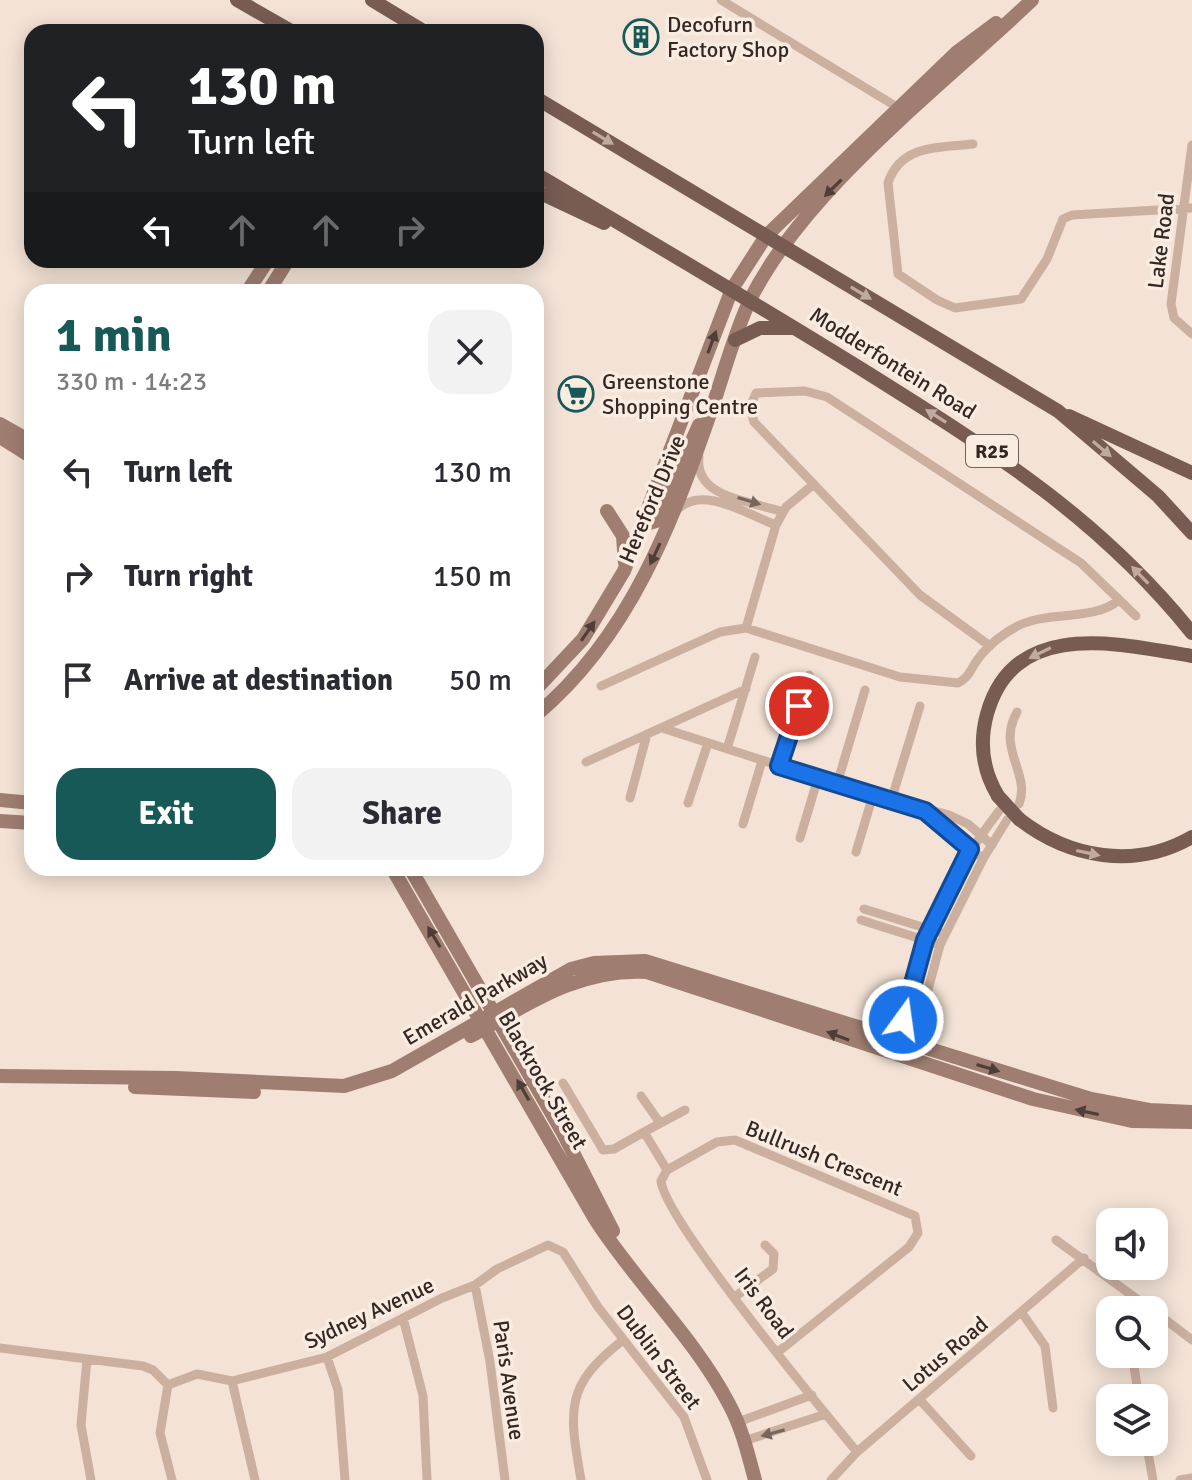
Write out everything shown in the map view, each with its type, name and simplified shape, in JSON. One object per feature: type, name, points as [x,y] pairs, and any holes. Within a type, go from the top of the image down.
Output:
[{"type":"main road","points":[[237,0],[278,24]]},
{"type":"main road","points":[[372,0],[412,24]]},
{"type":"main road","name":"Modderfontein Road","points":[[544,103],[1058,411],[1158,496],[1192,533]]},
{"type":"main road","name":"Modderfontein Road","points":[[544,179],[750,300],[1043,486],[1088,524],[1172,608],[1192,633]]},
{"type":"main road","points":[[544,195],[599,221],[639,235]]},
{"type":"main road","points":[[735,340],[760,328],[797,329]]},
{"type":"main road","points":[[1058,411],[1192,473]]},
{"type":"main road","points":[[1172,608],[1192,642]]},
{"type":"main road","points":[[1192,656],[1076,642],[1040,651],[1013,671],[990,704],[984,726],[985,769],[1003,800],[1015,814],[1067,848],[1105,856],[1160,851],[1192,837]]},
{"type":"street","points":[[721,0],[904,111]]},
{"type":"street","name":"Hereford Drive","points":[[544,707],[591,660],[633,598],[671,517],[750,300],[784,247],[830,191],[957,52],[1006,16],[1022,0]]},
{"type":"street","name":"Hereford Drive","points":[[544,680],[583,639],[624,571],[732,289],[766,236],[1032,0]]},
{"type":"street","points":[[973,144],[913,151],[892,173],[888,183],[898,274],[949,306],[1021,299],[1047,259],[1063,219],[1072,215],[1187,208]]},
{"type":"street","name":"Lake Road","points":[[1192,145],[1187,208],[1171,311],[1178,323],[1192,334]]},
{"type":"street","points":[[990,646],[930,605],[754,422],[750,407],[756,393],[805,391],[827,397],[1081,563],[1136,616]]},
{"type":"street","points":[[643,525],[656,521],[689,444],[712,409]]},
{"type":"street","points":[[0,424],[24,438]]},
{"type":"street","points":[[0,437],[24,452]]},
{"type":"street","points":[[700,442],[699,476],[708,488],[783,512]]},
{"type":"street","points":[[746,628],[776,525],[783,512],[814,484]]},
{"type":"street","points":[[671,517],[681,505],[701,498],[776,525]]},
{"type":"street","points":[[607,511],[623,536],[624,571]]},
{"type":"street","points":[[601,686],[720,632],[746,628],[915,680],[963,682],[990,646],[1031,621],[1052,615],[1104,610],[1119,600]]},
{"type":"street","points":[[727,749],[755,657]]},
{"type":"street","points":[[779,766],[809,675]]},
{"type":"street","points":[[586,762],[746,689]]},
{"type":"street","points":[[837,784],[865,690]]},
{"type":"street","points":[[891,801],[920,706]]},
{"type":"street","points":[[902,1058],[914,1044],[945,934],[983,859],[1015,814],[1021,783],[1009,740],[1011,723],[1017,712]]},
{"type":"street","points":[[662,728],[891,801],[959,819],[992,845]]},
{"type":"street","points":[[630,798],[647,734]]},
{"type":"street","points":[[688,803],[708,743]]},
{"type":"street","points":[[743,824],[762,761]]},
{"type":"street","points":[[800,838],[818,778]]},
{"type":"street","points":[[902,1058],[899,1039],[929,929],[970,849],[1003,800],[1021,783]]},
{"type":"street","points":[[856,852],[873,795]]},
{"type":"street","points":[[0,800],[24,802]]},
{"type":"street","points":[[925,811],[983,859]]},
{"type":"street","points":[[0,821],[24,822]]},
{"type":"street","name":"Blackrock Street","points":[[397,876],[490,1019]]},
{"type":"street","name":"Blackrock Street","points":[[414,876],[595,1219],[708,1371],[738,1422],[755,1480]]},
{"type":"street","points":[[940,945],[863,915],[945,934]]},
{"type":"street","name":"Emerald Parkway","points":[[490,1019],[571,969],[594,963],[645,961],[1123,1107],[1192,1112]]},
{"type":"street","name":"Emerald Parkway","points":[[0,1079],[177,1078],[344,1086],[382,1076],[490,1019],[580,979],[613,971],[647,972],[724,995],[902,1058],[1076,1110],[1132,1121],[1192,1122]]},
{"type":"street","points":[[563,1083],[603,1150],[614,1149],[685,1110]]},
{"type":"street","points":[[641,1096],[660,1123]]},
{"type":"street","points":[[644,1132],[667,1170]]},
{"type":"street","name":"Bullrush Crescent","points":[[667,1170],[717,1142],[735,1140],[915,1216],[918,1233],[909,1247],[778,1352]]},
{"type":"street","name":"Iris Road","points":[[667,1170],[662,1174],[661,1188],[671,1206],[778,1352],[857,1452]]},
{"type":"street","points":[[1056,1240],[1133,1296]]},
{"type":"street","points":[[736,1296],[776,1265],[774,1254],[765,1245]]},
{"type":"street","name":"Sydney Avenue","points":[[168,1385],[197,1374],[232,1381],[327,1357],[475,1285],[539,1247],[557,1246],[569,1263]]},
{"type":"street","name":"Lotus Road","points":[[831,1480],[857,1452],[1084,1258]]},
{"type":"street","name":"Dublin Street","points":[[569,1263],[623,1340],[684,1417],[707,1480]]},
{"type":"street","name":"Paris Avenue","points":[[475,1285],[490,1362],[505,1480]]},
{"type":"street","points":[[1022,1313],[1045,1346],[1053,1408]]},
{"type":"street","points":[[403,1318],[423,1391],[427,1480]]},
{"type":"street","points":[[1168,1322],[1192,1340]]},
{"type":"street","points":[[581,1480],[573,1417],[575,1397],[588,1370],[623,1340]]},
{"type":"street","points":[[0,1348],[149,1368],[168,1385],[160,1433],[172,1480]]},
{"type":"street","points":[[327,1357],[338,1390],[345,1480]]},
{"type":"street","points":[[87,1359],[81,1425],[91,1480]]},
{"type":"street","points":[[232,1381],[255,1480]]},
{"type":"street","points":[[738,1422],[812,1395]]},
{"type":"street","points":[[919,1399],[971,1456]]},
{"type":"street","points":[[744,1441],[826,1414]]},
{"type":"street","points":[[1149,1456],[1153,1480]]},
{"type":"street","points":[[1180,1480],[1192,1478]]},
{"type":"place","name":"Decofurn Factory Shop","points":[[641,37]]},
{"type":"place","name":"Greenstone Shopping Centre","points":[[576,394]]},
{"type":"route","points":[[799,706],[779,766],[925,811],[970,849],[921,950],[903,1020]]}]
